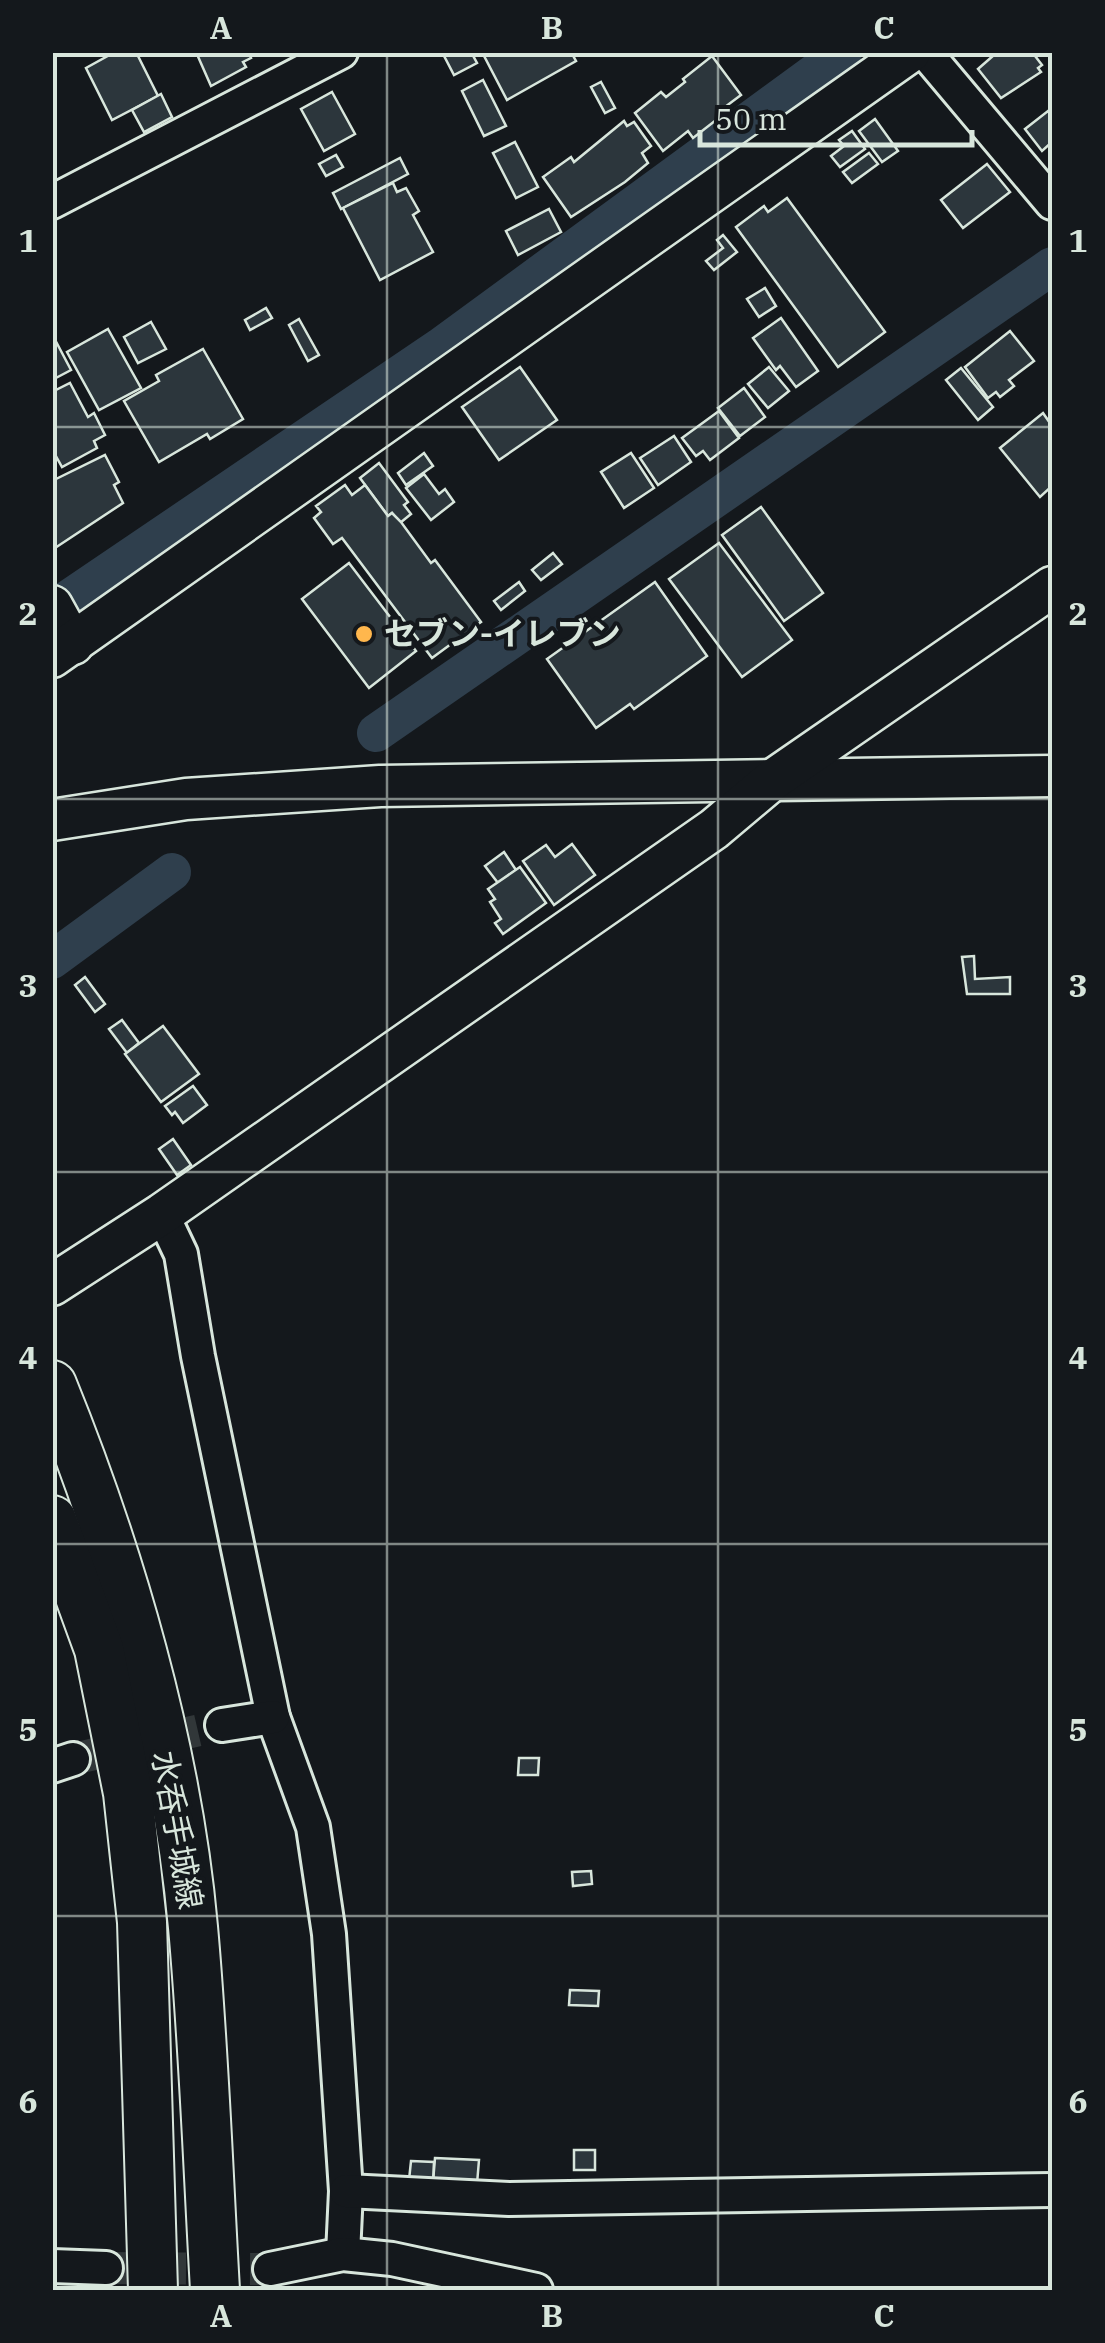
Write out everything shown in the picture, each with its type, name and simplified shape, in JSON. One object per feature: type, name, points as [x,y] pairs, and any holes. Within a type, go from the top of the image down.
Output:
[{"type":"main road","name":"水呑手城線","points":[[52,1385],[70,1428],[139,1639],[174,1794],[193,1924],[215,2290]]},
{"type":"main road","name":"水呑手城線","points":[[52,1520],[98,1650],[128,1794],[142,1922],[152,2290]]},
{"type":"street","points":[[52,202],[341,52]]},
{"type":"street","points":[[52,606],[62,651],[910,52]]},
{"type":"street","points":[[926,52],[1052,203]]},
{"type":"street","points":[[52,1286],[162,1214],[714,829],[772,781],[1052,588]]},
{"type":"street","points":[[52,820],[186,799],[380,786],[1052,776]]},
{"type":"street","points":[[162,1214],[181,1254],[198,1356],[273,1717],[313,1826],[329,1934],[346,2191],[343,2254]]},
{"type":"street","points":[[222,1725],[273,1717]]},
{"type":"street","points":[[346,2191],[509,2199],[1052,2190]]},
{"type":"street","points":[[270,2269],[343,2254],[392,2260],[536,2290]]},
{"type":"street","points":[[52,2266],[106,2268]]},
{"type":"building","points":[[115,52],[136,52],[158,96],[112,120],[86,68]]},
{"type":"building","points":[[196,52],[248,52],[251,58],[243,62],[246,67],[211,86]]},
{"type":"building","points":[[442,52],[471,52],[477,63],[454,75]]},
{"type":"building","points":[[482,52],[571,52],[576,61],[507,100]]},
{"type":"building","points":[[992,52],[1032,52],[1042,65],[1038,68],[1041,72],[1001,98],[978,69],[994,55]]},
{"type":"building","points":[[712,56],[741,95],[693,138],[688,131],[663,151],[635,113],[661,92],[666,97]]},
{"type":"building","points":[[483,80],[506,126],[484,136],[462,91]]},
{"type":"building","points":[[601,82],[615,108],[605,113],[591,87]]},
{"type":"building","points":[[332,92],[355,134],[324,151],[301,109]]},
{"type":"building","points":[[161,94],[172,117],[144,132],[132,110]]},
{"type":"building","points":[[1048,111],[1052,117],[1052,142],[1042,151],[1025,129]]},
{"type":"building","points":[[875,119],[898,151],[882,162],[859,131]]},
{"type":"building","points":[[624,121],[627,126],[634,122],[651,146],[642,153],[648,163],[571,217],[543,177],[571,157],[574,162]]},
{"type":"building","points":[[852,131],[865,149],[840,167],[831,156],[844,146],[839,140]]},
{"type":"building","points":[[515,142],[538,187],[516,198],[493,153]]},
{"type":"building","points":[[869,153],[878,164],[852,183],[843,172]]},
{"type":"building","points":[[336,155],[343,167],[326,176],[319,164]]},
{"type":"building","points":[[400,158],[408,174],[341,209],[333,193]]},
{"type":"building","points":[[987,164],[1010,192],[963,228],[941,200]]},
{"type":"building","points":[[393,183],[397,192],[406,188],[419,211],[413,215],[433,252],[380,280],[343,208]]},
{"type":"building","points":[[787,198],[885,332],[838,367],[736,227],[764,206],[768,212]]},
{"type":"building","points":[[549,209],[561,232],[518,255],[506,231]]},
{"type":"building","points":[[723,235],[737,252],[714,270],[706,261],[723,248],[717,240]]},
{"type":"building","points":[[765,288],[776,306],[759,317],[747,299]]},
{"type":"building","points":[[266,308],[272,318],[250,330],[245,320]]},
{"type":"building","points":[[781,318],[818,371],[796,387],[780,366],[776,370],[753,338]]},
{"type":"building","points":[[299,319],[319,355],[308,361],[289,325]]},
{"type":"building","points":[[151,322],[166,349],[138,363],[124,337]]},
{"type":"building","points":[[108,329],[141,388],[99,410],[67,352]]},
{"type":"building","points":[[1010,331],[1034,361],[1009,380],[1014,386],[1000,397],[996,392],[988,398],[965,367]]},
{"type":"building","points":[[52,334],[71,370],[52,380]]},
{"type":"building","points":[[203,349],[243,419],[210,439],[207,434],[159,462],[124,401],[159,381],[156,375]]},
{"type":"building","points":[[520,367],[557,420],[499,460],[462,407]]},
{"type":"building","points":[[769,367],[789,391],[768,408],[748,384]]},
{"type":"building","points":[[961,368],[993,407],[978,420],[946,380]]},
{"type":"building","points":[[70,383],[88,417],[94,413],[105,435],[94,441],[97,448],[62,467],[52,449],[52,392]]},
{"type":"building","points":[[744,388],[765,417],[740,436],[718,408]]},
{"type":"building","points":[[719,411],[739,438],[710,460],[703,451],[696,456],[682,438]]},
{"type":"building","points":[[1043,413],[1052,426],[1052,486],[1040,497],[1000,448]]},
{"type":"building","points":[[674,436],[691,462],[658,485],[640,458]]},
{"type":"building","points":[[424,453],[433,466],[406,485],[398,473]]},
{"type":"building","points":[[631,453],[654,488],[624,508],[601,472]]},
{"type":"building","points":[[105,455],[119,482],[114,485],[123,503],[52,550],[52,481]]},
{"type":"building","points":[[379,463],[408,502],[404,505],[411,514],[400,523],[392,513],[388,516],[360,478]]},
{"type":"building","points":[[424,474],[439,494],[445,489],[454,502],[431,520],[406,488]]},
{"type":"building","points":[[345,485],[352,495],[365,485],[388,516],[392,513],[401,522],[431,563],[435,560],[481,622],[432,658],[342,538],[333,544],[314,518],[321,512],[316,506]]},
{"type":"building","points":[[761,507],[823,593],[784,621],[722,535]]},
{"type":"building","points":[[719,543],[792,640],[742,677],[669,579]]},
{"type":"building","points":[[553,553],[562,564],[541,580],[532,570]]},
{"type":"building","points":[[349,563],[416,651],[369,688],[302,599]]},
{"type":"building","points":[[519,582],[525,591],[501,610],[494,601]]},
{"type":"building","points":[[655,582],[707,656],[634,709],[630,704],[596,728],[547,659]]},
{"type":"building","points":[[572,844],[595,875],[554,905],[523,861],[546,845],[555,857]]},
{"type":"building","points":[[504,852],[516,870],[498,883],[485,866]]},
{"type":"building","points":[[520,867],[546,903],[503,934],[495,923],[501,919],[490,902],[495,899],[488,889]]},
{"type":"building","points":[[974,956],[975,979],[1010,977],[1010,994],[967,994],[962,957]]},
{"type":"building","points":[[85,977],[105,1004],[95,1012],[75,985]]},
{"type":"building","points":[[122,1020],[139,1043],[127,1053],[109,1029]]},
{"type":"building","points":[[163,1026],[199,1074],[161,1102],[125,1054]]},
{"type":"building","points":[[193,1086],[207,1105],[183,1123],[165,1106]]},
{"type":"building","points":[[173,1139],[191,1165],[177,1175],[159,1149]]},
{"type":"building","points":[[519,1758],[539,1758],[538,1775],[518,1775]]},
{"type":"building","points":[[591,1871],[592,1884],[573,1886],[572,1872]]},
{"type":"building","points":[[570,1990],[599,1991],[598,2006],[569,2005]]},
{"type":"building","points":[[574,2150],[595,2150],[595,2170],[574,2170]]},
{"type":"building","points":[[435,2158],[479,2160],[477,2184],[433,2182]]},
{"type":"building","points":[[411,2161],[434,2162],[433,2181],[409,2180]]},
{"type":"waterway","points":[[52,610],[440,347],[843,52]]},
{"type":"waterway","points":[[376,733],[1052,266]]},
{"type":"waterway","points":[[52,960],[172,872]]},
{"type":"tunnel","points":[[73,1759],[222,1725]]},
{"type":"tunnel","points":[[106,2268],[270,2269]]},
{"type":"place","name":"セブン-イレブン","points":[[364,634]]}]
